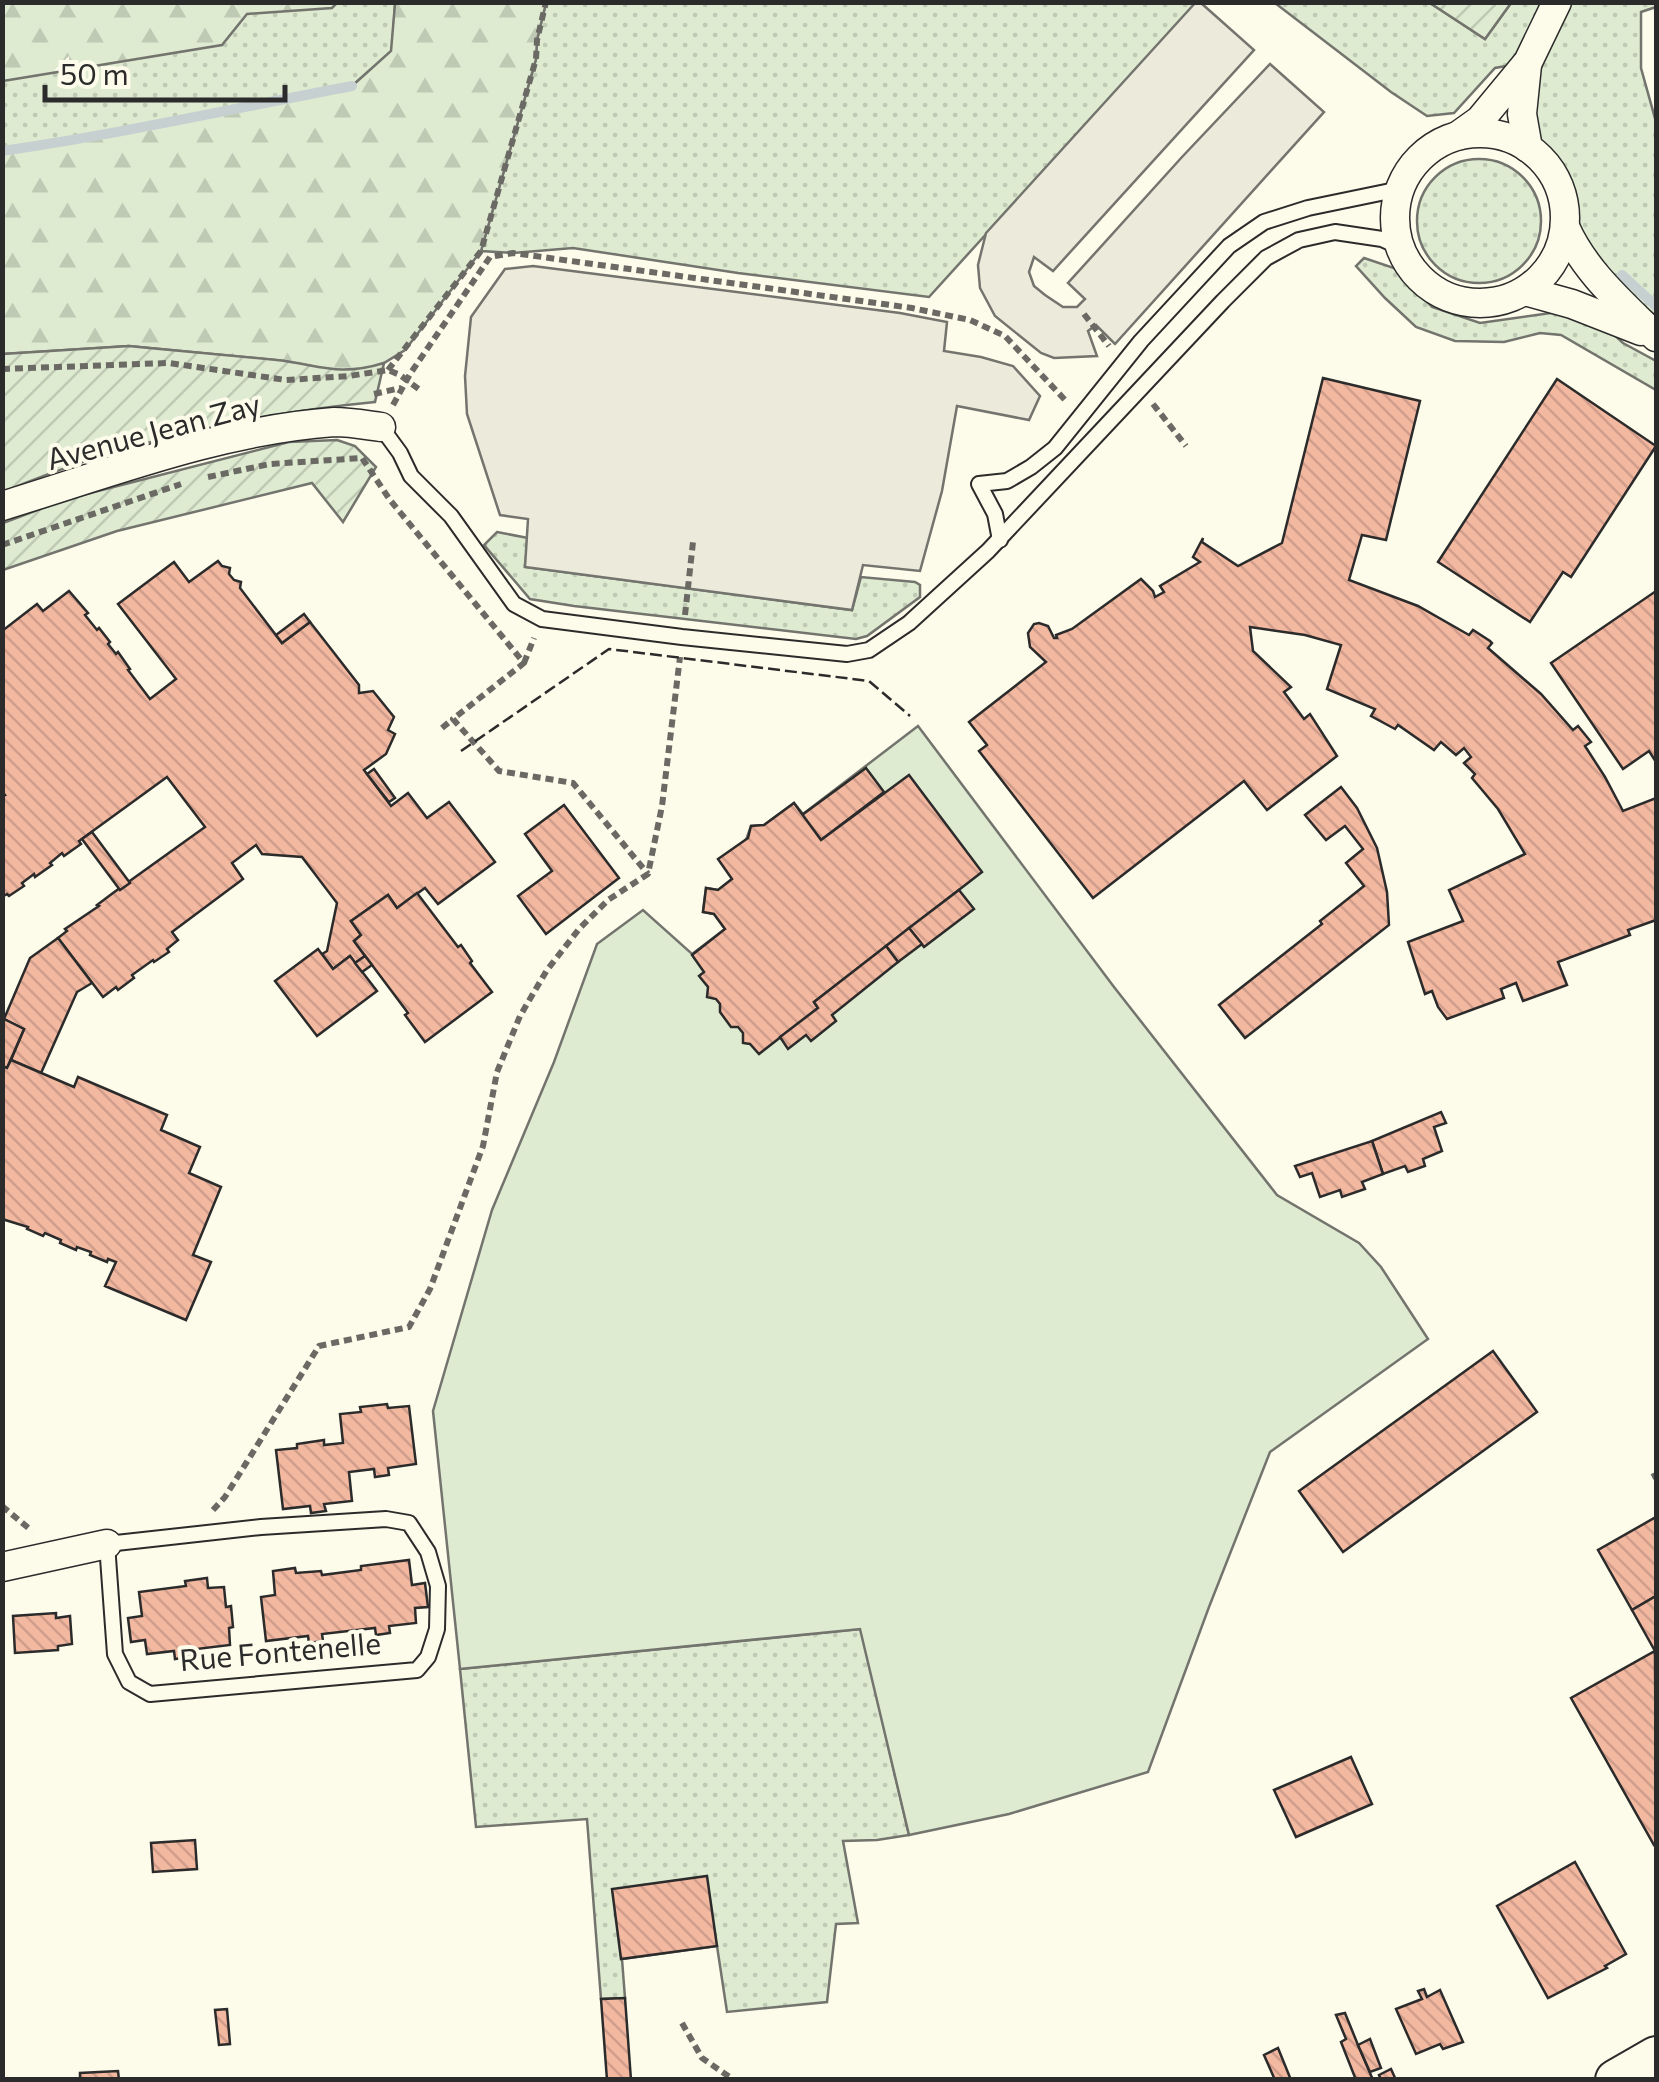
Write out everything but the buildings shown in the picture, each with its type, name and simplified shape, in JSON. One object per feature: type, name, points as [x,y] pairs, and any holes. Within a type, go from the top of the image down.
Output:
[{"type":"main road","points":[[1616,2080],[1656,2057]]},
{"type":"street","points":[[1557,2],[1528,62],[1488,112],[1459,136],[1428,150],[1415,162],[1400,189],[1395,228],[1408,264],[1420,279],[1452,299],[1490,303],[1525,290],[1540,278],[1561,246],[1565,227]]},
{"type":"street","points":[[1528,62],[1522,114],[1528,148]]},
{"type":"street","points":[[1459,136],[1495,134],[1512,139],[1545,163],[1561,192],[1565,227],[1576,252],[1656,338]]},
{"type":"street","points":[[1525,290],[1609,316],[1656,338]]},
{"type":"street","name":"Avenue Jean Zay","points":[[2,506],[192,448],[273,430],[338,422],[381,427]]},
{"type":"street","name":"Rue Fontenelle","points":[[2,1567],[107,1544]]},
{"type":"lane","points":[[1000,540],[994,514],[980,484],[1006,481],[1055,448],[1141,341],[1228,246],[1264,222],[1308,208],[1400,189]]},
{"type":"lane","points":[[381,427],[411,476],[451,516],[514,604],[542,618],[847,654],[870,650],[909,622],[1000,540],[1266,258],[1299,240],[1335,232],[1382,239],[1400,247]]},
{"type":"lane","name":"Rue Fontenelle","points":[[386,1518],[410,1523],[428,1552],[438,1586],[436,1628],[428,1657],[417,1670],[150,1694],[128,1682],[114,1654],[107,1544],[386,1518]]},
{"type":"path","points":[[2,370],[169,363],[286,380],[388,370],[481,251],[536,59],[536,40],[546,2]]},
{"type":"path","points":[[404,384],[490,257],[513,253],[912,308],[970,320],[1004,336],[1081,417]]},
{"type":"path","points":[[388,370],[404,384],[420,390]]},
{"type":"path","points":[[2,545],[193,480],[270,464],[362,458],[390,500],[524,663],[442,728]]},
{"type":"path","points":[[185,1536],[224,1497],[319,1346],[409,1327],[430,1289],[482,1146],[496,1072],[520,1016],[579,929],[608,900],[648,874],[662,806],[693,542]]},
{"type":"path","points":[[453,719],[500,771],[572,783],[648,874]]},
{"type":"path","points":[[682,2023],[702,2058],[734,2080]]},
{"type":"green space","points":[[3,2],[337,3],[332,8],[247,14],[222,45],[3,81]]},
{"type":"green space","points":[[2,3],[397,3],[392,51],[352,86],[92,138],[3,151]]},
{"type":"green space","points":[[397,3],[546,3],[536,59],[481,251],[405,350],[363,370],[337,371],[284,361],[129,346],[3,354],[2,151],[92,138],[352,86],[391,51]]},
{"type":"green space","points":[[546,3],[1196,3],[929,297],[573,248],[513,253],[481,251],[536,59]]},
{"type":"green space","points":[[1275,3],[1430,3],[1485,39],[1511,3],[1656,3],[1656,7],[1641,12],[1641,68],[1656,122],[1656,316],[1565,227],[1561,191],[1555,177],[1528,148],[1528,62],[1495,68],[1454,113],[1427,116]]},
{"type":"green space","points":[[1430,3],[1511,3],[1485,39]]},
{"type":"green space","points":[[1479,159],[1503,164],[1523,177],[1536,197],[1541,221],[1536,245],[1523,265],[1503,278],[1479,283],[1455,278],[1435,265],[1422,245],[1417,221],[1422,197],[1435,177],[1455,164]]},
{"type":"green space","points":[[1364,258],[1394,268],[1432,307],[1480,323],[1558,312],[1596,318],[1623,343],[1656,361],[1656,390],[1561,335],[1540,333],[1504,342],[1455,341],[1416,327],[1356,266]]},
{"type":"green space","points":[[129,346],[341,370],[384,363],[375,402],[280,414],[186,433],[92,459],[3,492],[3,354]]},
{"type":"green space","points":[[337,440],[355,446],[376,467],[343,522],[312,483],[117,531],[3,570],[3,523],[67,499],[289,442]]},
{"type":"green space","points":[[497,532],[528,538],[525,567],[852,610],[861,577],[915,582],[920,585],[920,597],[867,636],[856,639],[574,606],[530,599],[484,545]]},
{"type":"green space","points":[[918,726],[1114,987],[1277,1195],[1359,1243],[1381,1267],[1428,1339],[1270,1452],[1148,1772],[1009,1814],[909,1835],[860,1629],[460,1669],[433,1411],[492,1210],[554,1062],[597,944],[643,910],[692,954],[725,929],[714,914],[703,912],[706,888],[718,890],[732,879],[751,826],[764,825],[794,803],[803,814]]},
{"type":"green space","points":[[861,1629],[909,1835],[843,1841],[858,1923],[836,1924],[827,2002],[727,2012],[717,1946],[622,1959],[625,1998],[601,1999],[587,1819],[476,1827],[460,1669]]},
{"type":"shaded area","points":[[1196,2],[1254,50],[1053,271],[1034,257],[1029,272],[1034,286],[1063,307],[1077,307],[1085,299],[1068,283],[1270,64],[1324,112],[1115,344],[1096,325],[1088,331],[1097,356],[1054,358],[1041,353],[995,316],[980,288],[978,265],[986,233]]},
{"type":"shaded area","points":[[533,266],[947,322],[944,351],[1013,366],[1040,396],[1029,420],[957,406],[942,491],[920,571],[863,565],[852,610],[525,567],[528,519],[500,515],[467,414],[465,376],[471,317],[505,269]]},
{"type":"waterway","points":[[2,151],[352,86]]},
{"type":"waterway","points":[[1622,275],[1656,306]]},
{"type":"fence","points":[[461,751],[609,649],[869,681],[910,716]]}]
